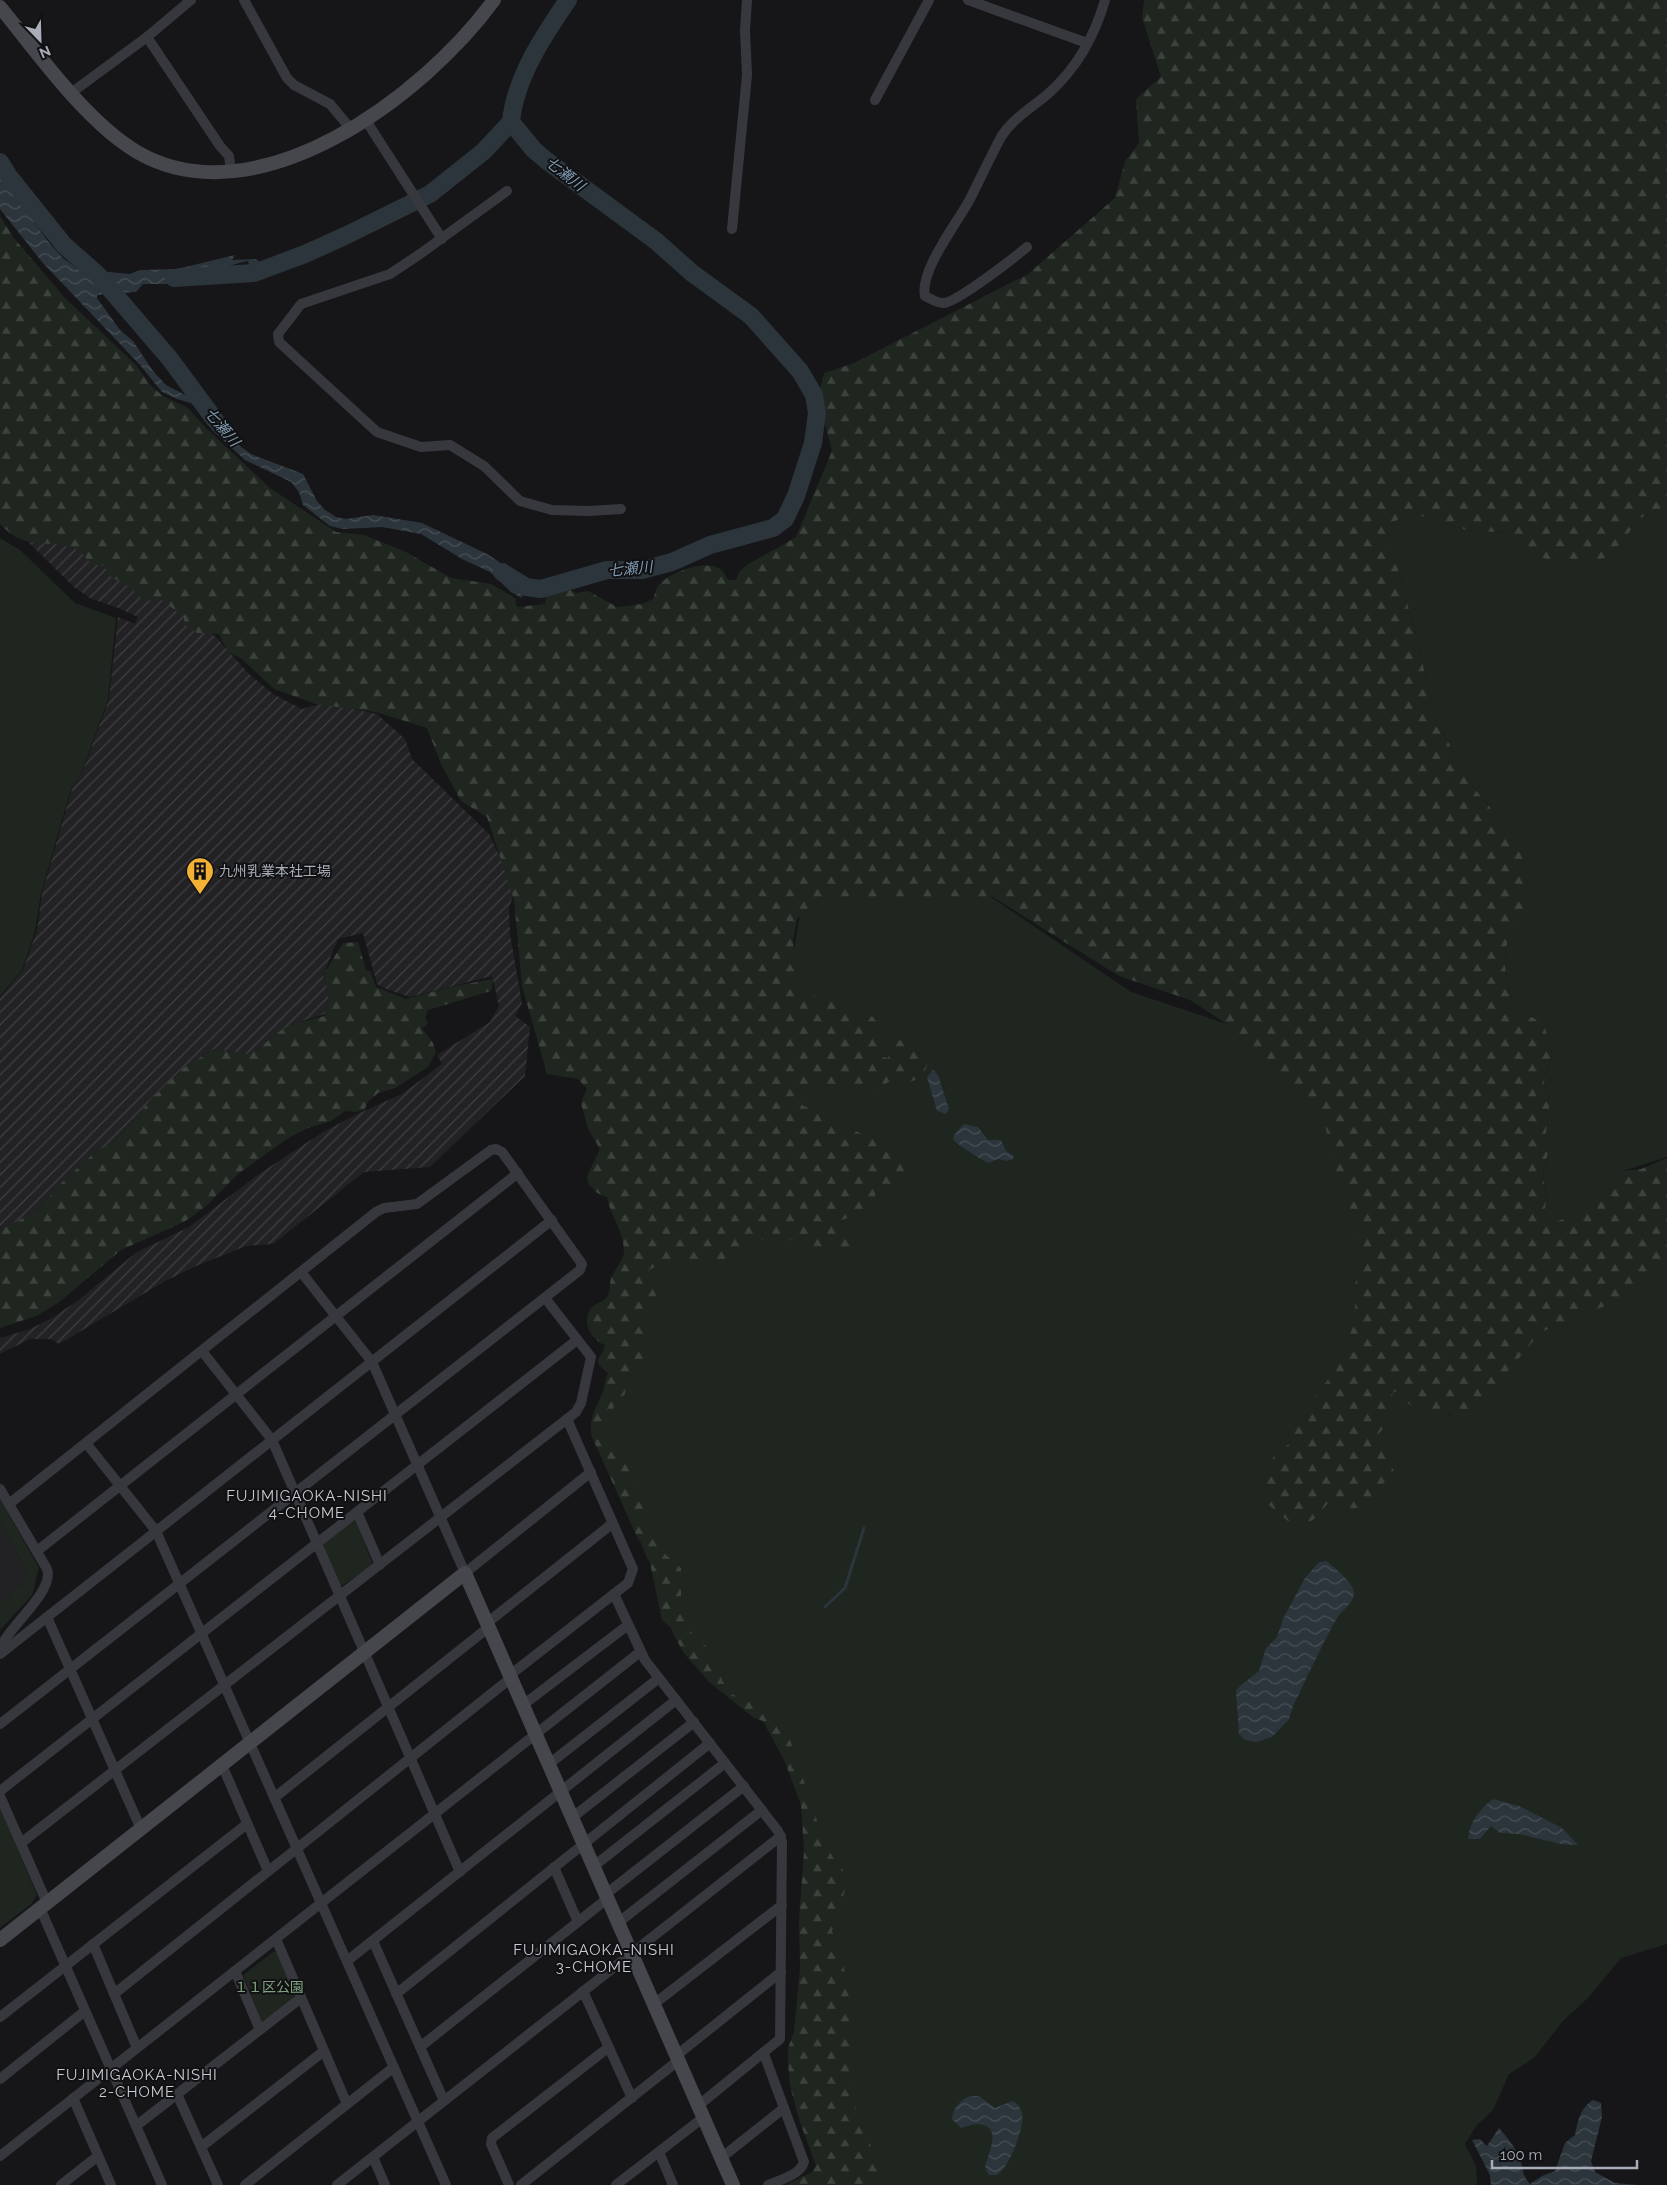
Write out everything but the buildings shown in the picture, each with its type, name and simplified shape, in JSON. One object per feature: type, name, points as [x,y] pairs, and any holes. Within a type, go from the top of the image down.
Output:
[{"type":"street","points":[[71,93],[147,37],[191,0]]},
{"type":"street","points":[[244,0],[286,78],[294,85],[330,104],[350,128]]},
{"type":"street","points":[[0,7],[71,93],[108,131],[146,157],[168,165],[191,171],[231,172],[272,164],[323,142],[364,119],[410,86],[439,60],[470,30],[494,0]]},
{"type":"street","points":[[732,229],[747,75],[745,23],[747,0]]},
{"type":"street","points":[[875,100],[929,0]]},
{"type":"street","points":[[968,0],[1087,43]]},
{"type":"street","points":[[1026,247],[1003,267],[984,278],[959,297],[944,304],[933,301],[926,296],[924,289],[929,273],[1006,129],[1076,65],[1105,0]]},
{"type":"street","points":[[147,37],[220,146],[229,156],[231,172]]},
{"type":"street","points":[[364,119],[442,238]]},
{"type":"street","points":[[507,191],[390,274],[300,304],[278,334],[279,342],[353,412],[377,432],[421,447],[450,445],[484,466],[520,501],[552,510],[589,511],[621,509]]},
{"type":"street","points":[[0,1724],[545,1298],[580,1270],[582,1264],[518,1173],[499,1150],[491,1150],[417,1204],[384,1208],[376,1212],[9,1504]]},
{"type":"street","points":[[37,1551],[518,1173]]},
{"type":"street","points":[[0,1654],[552,1220]]},
{"type":"street","points":[[300,1272],[372,1362],[733,2185]]},
{"type":"street","points":[[21,1843],[576,1412],[581,1403],[591,1357],[545,1298]]},
{"type":"street","points":[[0,1790],[578,1340]]},
{"type":"street","points":[[202,1351],[272,1440],[460,1872]]},
{"type":"street","points":[[114,1994],[628,1583],[633,1569],[567,1419]]},
{"type":"street","points":[[86,1443],[156,1531],[446,2185]]},
{"type":"street","points":[[0,1940],[591,1472]]},
{"type":"street","points":[[0,1489],[49,1572],[46,1585],[8,1634],[0,1648]]},
{"type":"street","points":[[357,1512],[380,1565]]},
{"type":"street","points":[[274,1798],[612,1523]]},
{"type":"street","points":[[614,1594],[640,1652],[781,1836],[783,1852],[780,2039],[659,2152],[616,2185]]},
{"type":"street","points":[[47,1617],[141,1828]]},
{"type":"street","points":[[523,1705],[628,1625]]},
{"type":"street","points":[[0,2156],[640,1652]]},
{"type":"street","points":[[549,1764],[659,1678]]},
{"type":"street","points":[[347,1961],[676,1700]]},
{"type":"street","points":[[572,1818],[694,1722]]},
{"type":"street","points":[[396,1994],[710,1743]]},
{"type":"street","points":[[594,1866],[725,1763]]},
{"type":"street","points":[[222,1765],[268,1871]]},
{"type":"street","points":[[420,2047],[578,1922],[607,1896],[744,1786]]},
{"type":"street","points":[[0,1796],[21,1843],[65,1966],[162,2185]]},
{"type":"street","points":[[619,1922],[762,1810]]},
{"type":"street","points":[[0,2017],[248,1824]]},
{"type":"street","points":[[338,2185],[781,1836]]},
{"type":"street","points":[[554,1867],[578,1922]]},
{"type":"street","points":[[654,2004],[782,1905]]},
{"type":"street","points":[[276,1939],[347,2104]]},
{"type":"street","points":[[372,1941],[444,2101]]},
{"type":"street","points":[[93,1944],[137,2048]]},
{"type":"street","points":[[235,1971],[260,2030]]},
{"type":"street","points":[[521,2185],[632,2098],[781,1972]]},
{"type":"street","points":[[584,1991],[632,2098]]},
{"type":"street","points":[[136,2126],[301,1998]]},
{"type":"street","points":[[0,2079],[85,2012]]},
{"type":"street","points":[[509,2185],[491,2144],[492,2138],[609,2047]]},
{"type":"street","points":[[201,2147],[324,2051]]},
{"type":"street","points":[[764,2054],[804,2162],[798,2171],[768,2185]]},
{"type":"street","points":[[245,2185],[394,2067]]},
{"type":"street","points":[[177,2094],[218,2185]]},
{"type":"street","points":[[73,2098],[111,2185]]},
{"type":"street","points":[[721,2158],[784,2108]]},
{"type":"street","points":[[659,2152],[673,2185]]},
{"type":"street","points":[[60,2185],[98,2156]]},
{"type":"street","points":[[372,2157],[385,2185]]},
{"type":"shaded area","points":[[52,510],[155,594],[216,637],[248,673],[273,694],[302,709],[323,703],[377,714],[405,739],[412,759],[489,834],[505,868],[514,892],[509,909],[510,934],[522,1003],[515,1016],[530,1027],[525,1076],[430,1167],[364,1172],[273,1244],[246,1246],[196,1266],[167,1280],[59,1344],[51,1339],[30,1339],[0,1354],[0,1338],[30,1329],[50,1319],[76,1302],[137,1252],[189,1227],[259,1174],[323,1132],[402,1094],[442,1064],[437,1055],[490,1022],[499,1006],[492,976],[410,997],[386,989],[377,984],[363,933],[338,939],[323,975],[329,994],[325,1014],[292,1024],[277,1033],[258,1049],[247,1054],[214,1049],[183,1068],[151,1099],[134,1121],[117,1138],[92,1155],[61,1183],[37,1211],[0,1230],[0,998],[23,970],[37,930],[42,893],[72,789],[82,773],[109,699],[118,617],[135,624],[138,617],[90,598],[74,587],[25,539]]},
{"type":"shaded area","points":[[0,1523],[27,1571],[22,1584],[0,1603]]},
{"type":"green space","points":[[1144,0],[1667,0],[1667,508],[1640,518],[1612,555],[1593,562],[1549,560],[1533,554],[1508,533],[1466,530],[1415,514],[1404,516],[1392,523],[1388,533],[1418,642],[1434,716],[1473,787],[1510,831],[1529,873],[1528,917],[1508,939],[1504,961],[1512,1005],[1517,1011],[1536,1019],[1545,1027],[1551,1056],[1544,1082],[1549,1100],[1549,1116],[1545,1137],[1548,1153],[1543,1174],[1546,1203],[1543,1218],[1555,1222],[1566,1218],[1623,1171],[1641,1169],[1667,1158],[1667,1263],[1617,1301],[1541,1332],[1508,1371],[1503,1387],[1493,1398],[1478,1409],[1443,1415],[1422,1412],[1407,1403],[1399,1391],[1393,1392],[1383,1429],[1378,1434],[1379,1440],[1386,1442],[1391,1449],[1389,1460],[1394,1472],[1390,1479],[1378,1487],[1381,1498],[1368,1506],[1355,1508],[1327,1504],[1317,1517],[1303,1526],[1288,1521],[1265,1502],[1261,1485],[1263,1470],[1276,1454],[1291,1442],[1296,1427],[1310,1403],[1333,1373],[1348,1342],[1355,1318],[1355,1285],[1362,1255],[1354,1217],[1330,1158],[1325,1121],[1294,1083],[1227,1024],[1190,1000],[1119,976],[993,897],[817,899],[797,919],[793,941],[798,990],[873,1017],[882,1031],[882,1057],[888,1058],[894,1041],[912,1039],[915,1049],[925,1050],[927,1054],[928,1064],[922,1077],[908,1083],[888,1082],[879,1090],[810,1085],[802,1105],[887,1146],[904,1168],[906,1185],[891,1190],[876,1185],[874,1207],[861,1214],[841,1220],[838,1226],[847,1235],[857,1239],[856,1248],[837,1251],[789,1240],[750,1240],[735,1261],[720,1266],[698,1259],[663,1263],[649,1270],[651,1287],[656,1291],[656,1296],[641,1329],[651,1336],[646,1354],[648,1359],[642,1370],[629,1373],[630,1381],[626,1385],[625,1394],[614,1404],[613,1411],[607,1418],[607,1428],[600,1432],[603,1442],[610,1451],[621,1453],[627,1463],[644,1506],[646,1521],[659,1549],[681,1568],[681,1607],[693,1636],[715,1653],[722,1680],[731,1694],[748,1701],[787,1731],[825,1844],[834,1859],[842,1867],[846,1880],[845,1890],[832,1931],[846,1975],[853,2031],[856,2114],[870,2143],[879,2185],[785,2185],[812,2172],[816,2166],[799,2119],[790,2086],[788,2064],[788,2048],[794,2032],[800,1967],[799,1919],[804,1851],[801,1805],[785,1762],[763,1721],[754,1718],[709,1682],[683,1652],[670,1627],[662,1620],[650,1563],[592,1437],[592,1418],[604,1389],[608,1373],[598,1362],[605,1345],[592,1335],[587,1325],[587,1319],[591,1308],[608,1295],[611,1279],[624,1254],[622,1237],[607,1197],[597,1193],[588,1183],[587,1176],[600,1149],[588,1129],[581,1103],[587,1089],[578,1079],[547,1074],[522,986],[514,900],[487,817],[461,801],[441,764],[427,728],[376,712],[316,704],[274,689],[242,659],[228,652],[219,634],[197,633],[184,624],[184,617],[159,598],[153,601],[143,600],[128,586],[110,576],[104,565],[90,562],[79,551],[64,546],[36,543],[19,538],[0,524],[0,216],[14,238],[64,297],[136,365],[151,386],[163,396],[188,408],[206,428],[270,488],[336,532],[364,535],[406,552],[451,578],[491,584],[515,598],[517,607],[545,604],[546,593],[570,590],[576,593],[588,591],[617,607],[642,604],[653,599],[659,585],[679,571],[707,565],[722,570],[728,580],[736,580],[740,571],[747,565],[796,537],[832,451],[818,397],[824,373],[854,363],[1028,274],[1115,198],[1125,161],[1139,143],[1136,99],[1161,77],[1142,17]]},
{"type":"green space","points":[[1667,505],[1667,1157],[1623,1171],[1566,1218],[1555,1222],[1542,1219],[1546,1203],[1543,1174],[1548,1153],[1545,1137],[1549,1116],[1549,1100],[1544,1082],[1551,1056],[1536,1019],[1517,1011],[1512,1005],[1504,961],[1508,939],[1528,917],[1510,831],[1473,787],[1434,716],[1418,642],[1388,533],[1392,523],[1404,516],[1415,514],[1466,530],[1508,533],[1533,554],[1612,555],[1640,518]]},
{"type":"green space","points":[[0,538],[20,550],[75,603],[116,618],[108,699],[81,774],[71,789],[41,893],[35,931],[22,970],[0,996]]},
{"type":"green space","points":[[804,892],[991,897],[1131,992],[1260,1035],[1302,1083],[1337,1137],[1397,1378],[1449,1415],[1503,1385],[1518,1326],[1667,1251],[1667,1944],[1621,1958],[1588,1998],[1563,2021],[1534,2058],[1509,2074],[1493,2110],[1476,2126],[1465,2144],[1476,2166],[1477,2185],[876,2185],[851,2101],[823,1908],[815,1828],[786,1752],[764,1719],[722,1688],[688,1646],[598,1434],[611,1397],[606,1321],[778,1114],[785,1000]]},
{"type":"green space","points":[[358,942],[366,970],[370,971],[376,987],[406,999],[450,987],[493,979],[491,991],[428,1010],[425,1017],[428,1024],[422,1028],[433,1043],[436,1052],[428,1067],[395,1088],[378,1093],[368,1102],[364,1110],[355,1112],[345,1111],[331,1121],[308,1128],[290,1137],[238,1174],[205,1207],[184,1222],[121,1250],[58,1303],[36,1316],[0,1328],[0,1230],[37,1211],[61,1183],[92,1155],[117,1138],[134,1121],[151,1099],[183,1068],[214,1049],[247,1054],[258,1049],[277,1033],[292,1024],[325,1016],[329,994],[323,975],[343,943]]},
{"type":"green space","points":[[0,1499],[39,1568],[32,1595],[0,1630],[0,1603],[22,1584],[27,1571],[0,1523]]},
{"type":"green space","points":[[353,1521],[356,1522],[372,1562],[371,1566],[340,1587],[323,1547],[324,1544]]},
{"type":"green space","points":[[0,1807],[37,1895],[31,1904],[0,1928]]},
{"type":"green space","name":"１１区公園","points":[[273,1952],[277,1952],[295,1996],[262,2022],[243,1975]]},
{"type":"water","points":[[0,174],[50,244],[63,258],[78,269],[130,274],[140,270],[177,269],[235,255],[232,260],[256,259],[262,264],[277,259],[275,263],[267,266],[264,271],[267,272],[279,266],[283,268],[277,272],[258,277],[256,264],[249,265],[248,261],[187,281],[171,284],[143,284],[136,292],[97,295],[97,298],[120,330],[133,341],[153,371],[166,385],[191,398],[205,402],[216,413],[240,446],[251,454],[303,474],[317,501],[325,510],[336,517],[346,519],[373,515],[422,523],[487,554],[524,578],[522,598],[511,592],[490,572],[462,559],[421,534],[382,527],[343,529],[330,526],[303,505],[299,492],[291,482],[245,460],[211,429],[210,423],[214,420],[194,404],[162,392],[140,365],[42,262],[0,209]]},
{"type":"water","points":[[933,1070],[938,1075],[949,1109],[946,1114],[937,1111],[927,1077]]},
{"type":"water","points":[[964,1124],[978,1127],[988,1140],[1001,1140],[1006,1151],[1014,1156],[1013,1159],[1007,1161],[998,1159],[989,1163],[953,1140],[954,1135]]},
{"type":"water","points":[[1326,1561],[1351,1584],[1354,1593],[1352,1600],[1339,1615],[1331,1629],[1293,1706],[1289,1719],[1272,1737],[1257,1742],[1245,1740],[1239,1734],[1236,1691],[1259,1671],[1266,1648],[1277,1637],[1283,1619],[1305,1578],[1319,1562]]},
{"type":"water","points":[[1493,1799],[1519,1806],[1562,1828],[1578,1845],[1561,1844],[1519,1834],[1500,1833],[1491,1826],[1480,1839],[1468,1839],[1476,1816]]},
{"type":"water","points":[[970,2096],[979,2096],[995,2108],[1012,2101],[1022,2113],[1019,2137],[1015,2147],[1006,2165],[997,2175],[989,2175],[985,2167],[992,2141],[990,2129],[977,2124],[961,2128],[952,2119],[958,2105]]},
{"type":"water","points":[[1593,2100],[1601,2103],[1602,2117],[1591,2161],[1595,2172],[1615,2183],[1638,2185],[1491,2185],[1490,2175],[1472,2140],[1480,2139],[1487,2146],[1499,2128],[1516,2150],[1524,2175],[1530,2184],[1542,2176],[1555,2171],[1565,2143],[1575,2135],[1582,2111]]},
{"type":"waterway","name":"七瀬川","points":[[502,572],[526,587],[541,589],[607,570],[642,570],[672,562],[710,545],[773,528],[785,519],[796,496],[813,443],[817,413],[814,395],[800,371],[751,316],[692,273],[656,241],[547,161],[534,150],[511,122],[518,89],[524,73],[540,42],[568,0]]},
{"type":"waterway","points":[[174,278],[254,273],[305,254],[347,235],[430,194],[484,151],[511,122]]},
{"type":"waterway","name":"七瀬川","points":[[0,162],[8,175],[64,245],[98,275],[170,359],[215,420]]},
{"type":"waterway","points":[[825,1607],[845,1588],[864,1528]]},
{"type":"place","name":"九州乳業本社工場","points":[[200,895]]},
{"type":"district","name":"FUJIMIGAOKA-NISHI 4-CHOME","points":[[307,1504]]},
{"type":"district","name":"FUJIMIGAOKA-NISHI 3-CHOME","points":[[594,1958]]},
{"type":"district","name":"FUJIMIGAOKA-NISHI 2-CHOME","points":[[137,2084]]}]
